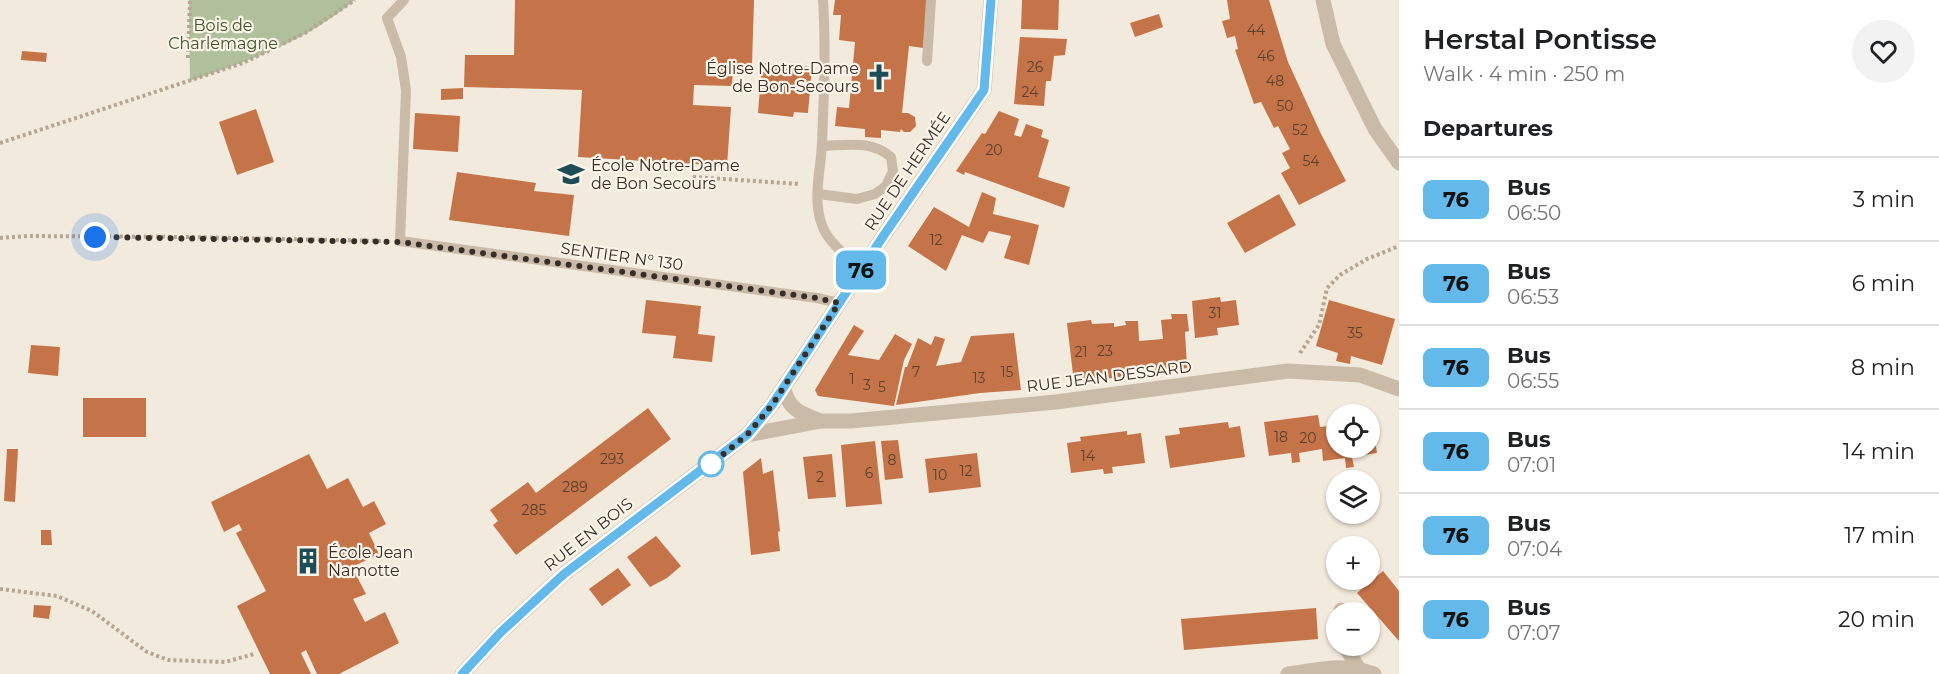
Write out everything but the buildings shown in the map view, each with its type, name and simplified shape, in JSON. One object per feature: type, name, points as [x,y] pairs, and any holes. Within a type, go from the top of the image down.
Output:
[{"type":"street","name":"RUE DE HERMÉE","points":[[747,435],[784,388],[862,268],[984,90],[991,0]]},
{"type":"street","points":[[1323,0],[1333,44],[1375,129],[1399,163]]},
{"type":"street","name":"RUE JEAN DESSARD","points":[[747,435],[821,421],[851,421],[1056,402],[1288,370],[1360,375],[1399,389]]},
{"type":"street","name":"RUE JEAN DESSARD","points":[[784,388],[786,399],[793,407],[804,415],[821,421]]},
{"type":"street","name":"RUE EN BOIS","points":[[462,674],[501,632],[564,574],[747,435]]},
{"type":"street","points":[[1351,656],[1358,668]]},
{"type":"street","points":[[1288,674],[1346,666],[1374,674]]},
{"type":"lane","points":[[400,242],[406,90],[402,57],[387,18],[404,0]]},
{"type":"lane","points":[[823,0],[826,47],[817,206],[822,227],[841,252],[862,268]]},
{"type":"lane","points":[[927,61],[931,0]]},
{"type":"lane","points":[[819,190],[857,199],[875,194],[886,186],[893,171],[891,157],[881,149],[870,145],[822,146]]},
{"type":"lane","name":"SENTIER N° 130","points":[[400,242],[817,298],[839,303]]},
{"type":"path","points":[[188,58],[190,0]]},
{"type":"path","points":[[0,143],[243,63],[305,33],[355,0]]},
{"type":"path","points":[[693,177],[819,190]]},
{"type":"path","points":[[0,238],[27,236],[186,237],[400,242]]},
{"type":"path","points":[[1288,370],[1319,325],[1327,288],[1340,275],[1367,259],[1399,246]]},
{"type":"path","points":[[0,589],[57,596],[92,611],[147,652],[168,660],[225,662],[254,654]]},
{"type":"green space","name":"Bois de Charlemagne","points":[[189,0],[355,0],[337,14],[297,38],[255,58],[190,81]]},
{"type":"bus line","name":"76","points":[[462,674],[501,632],[564,574],[747,435],[772,405],[884,235],[984,90],[991,0]]},
{"type":"place","name":"Église Notre-Dame de Bon-Secours","points":[[879,77]]},
{"type":"place","name":"École Notre-Dame de Bon Secours","points":[[571,174]]},
{"type":"place","name":"École Jean Namotte","points":[[308,561]]},
{"type":"route","points":[[95,237],[400,242],[817,298],[839,303],[772,405],[747,435],[711,464]]}]
